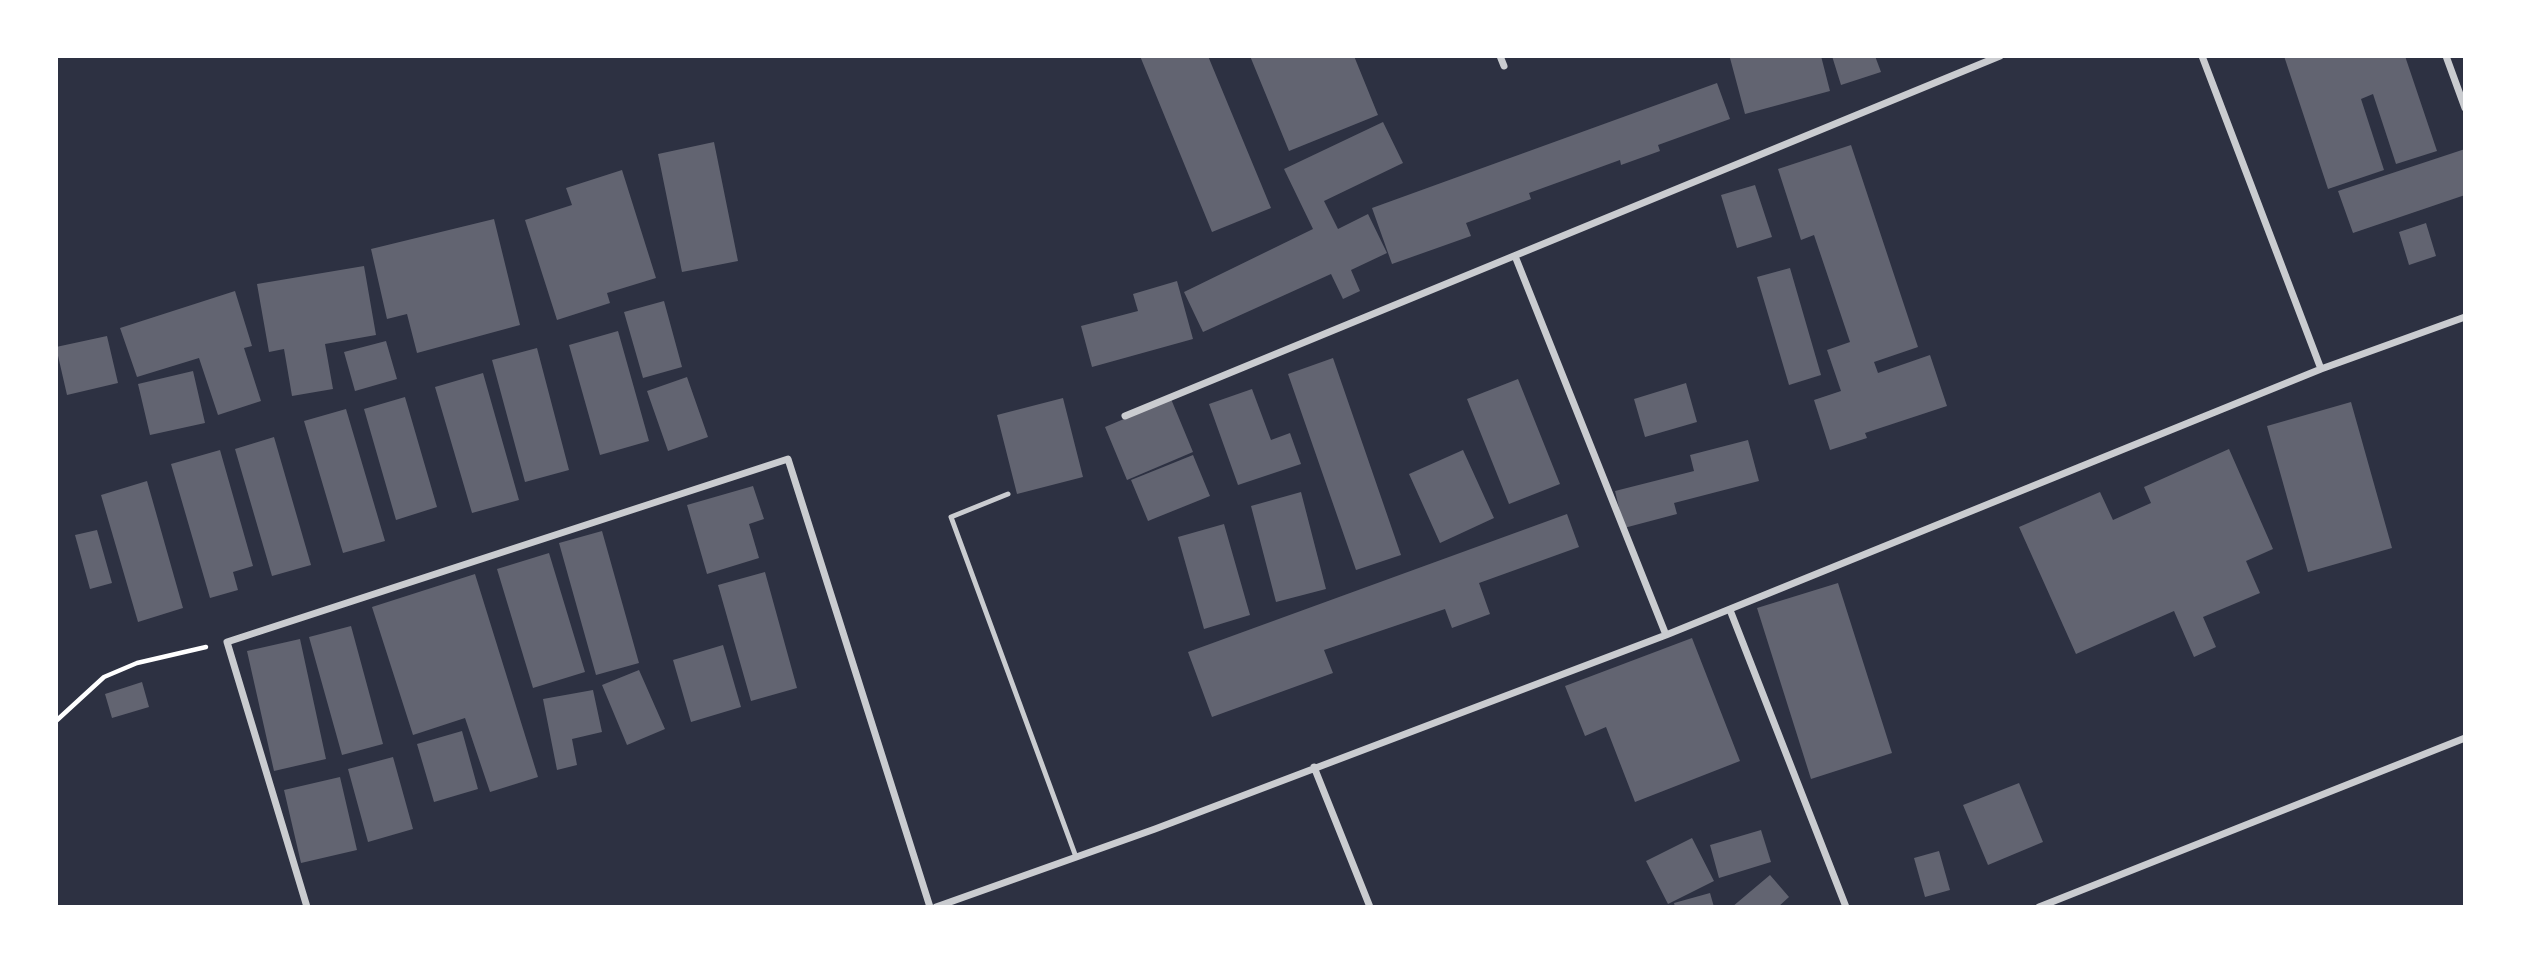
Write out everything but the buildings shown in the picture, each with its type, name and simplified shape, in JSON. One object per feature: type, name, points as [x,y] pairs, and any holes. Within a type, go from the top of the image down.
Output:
[{"type":"street","points":[[1500,56],[1504,66]]},
{"type":"street","points":[[1125,416],[2000,56]]},
{"type":"street","points":[[2202,56],[2321,369]]},
{"type":"street","points":[[2446,56],[2465,108]]},
{"type":"street","points":[[1516,256],[1666,635]]},
{"type":"street","points":[[936,907],[1076,858],[1666,635],[2321,369],[2465,317]]},
{"type":"street","points":[[307,907],[227,642],[788,459],[930,907]]},
{"type":"street","points":[[1730,610],[1846,907]]},
{"type":"street","points":[[2039,907],[2465,738]]},
{"type":"street","points":[[1314,766],[1370,907]]},
{"type":"lane","points":[[1008,494],[951,517],[1076,858]]},
{"type":"path","points":[[56,721],[104,677],[137,663],[227,642]]}]
